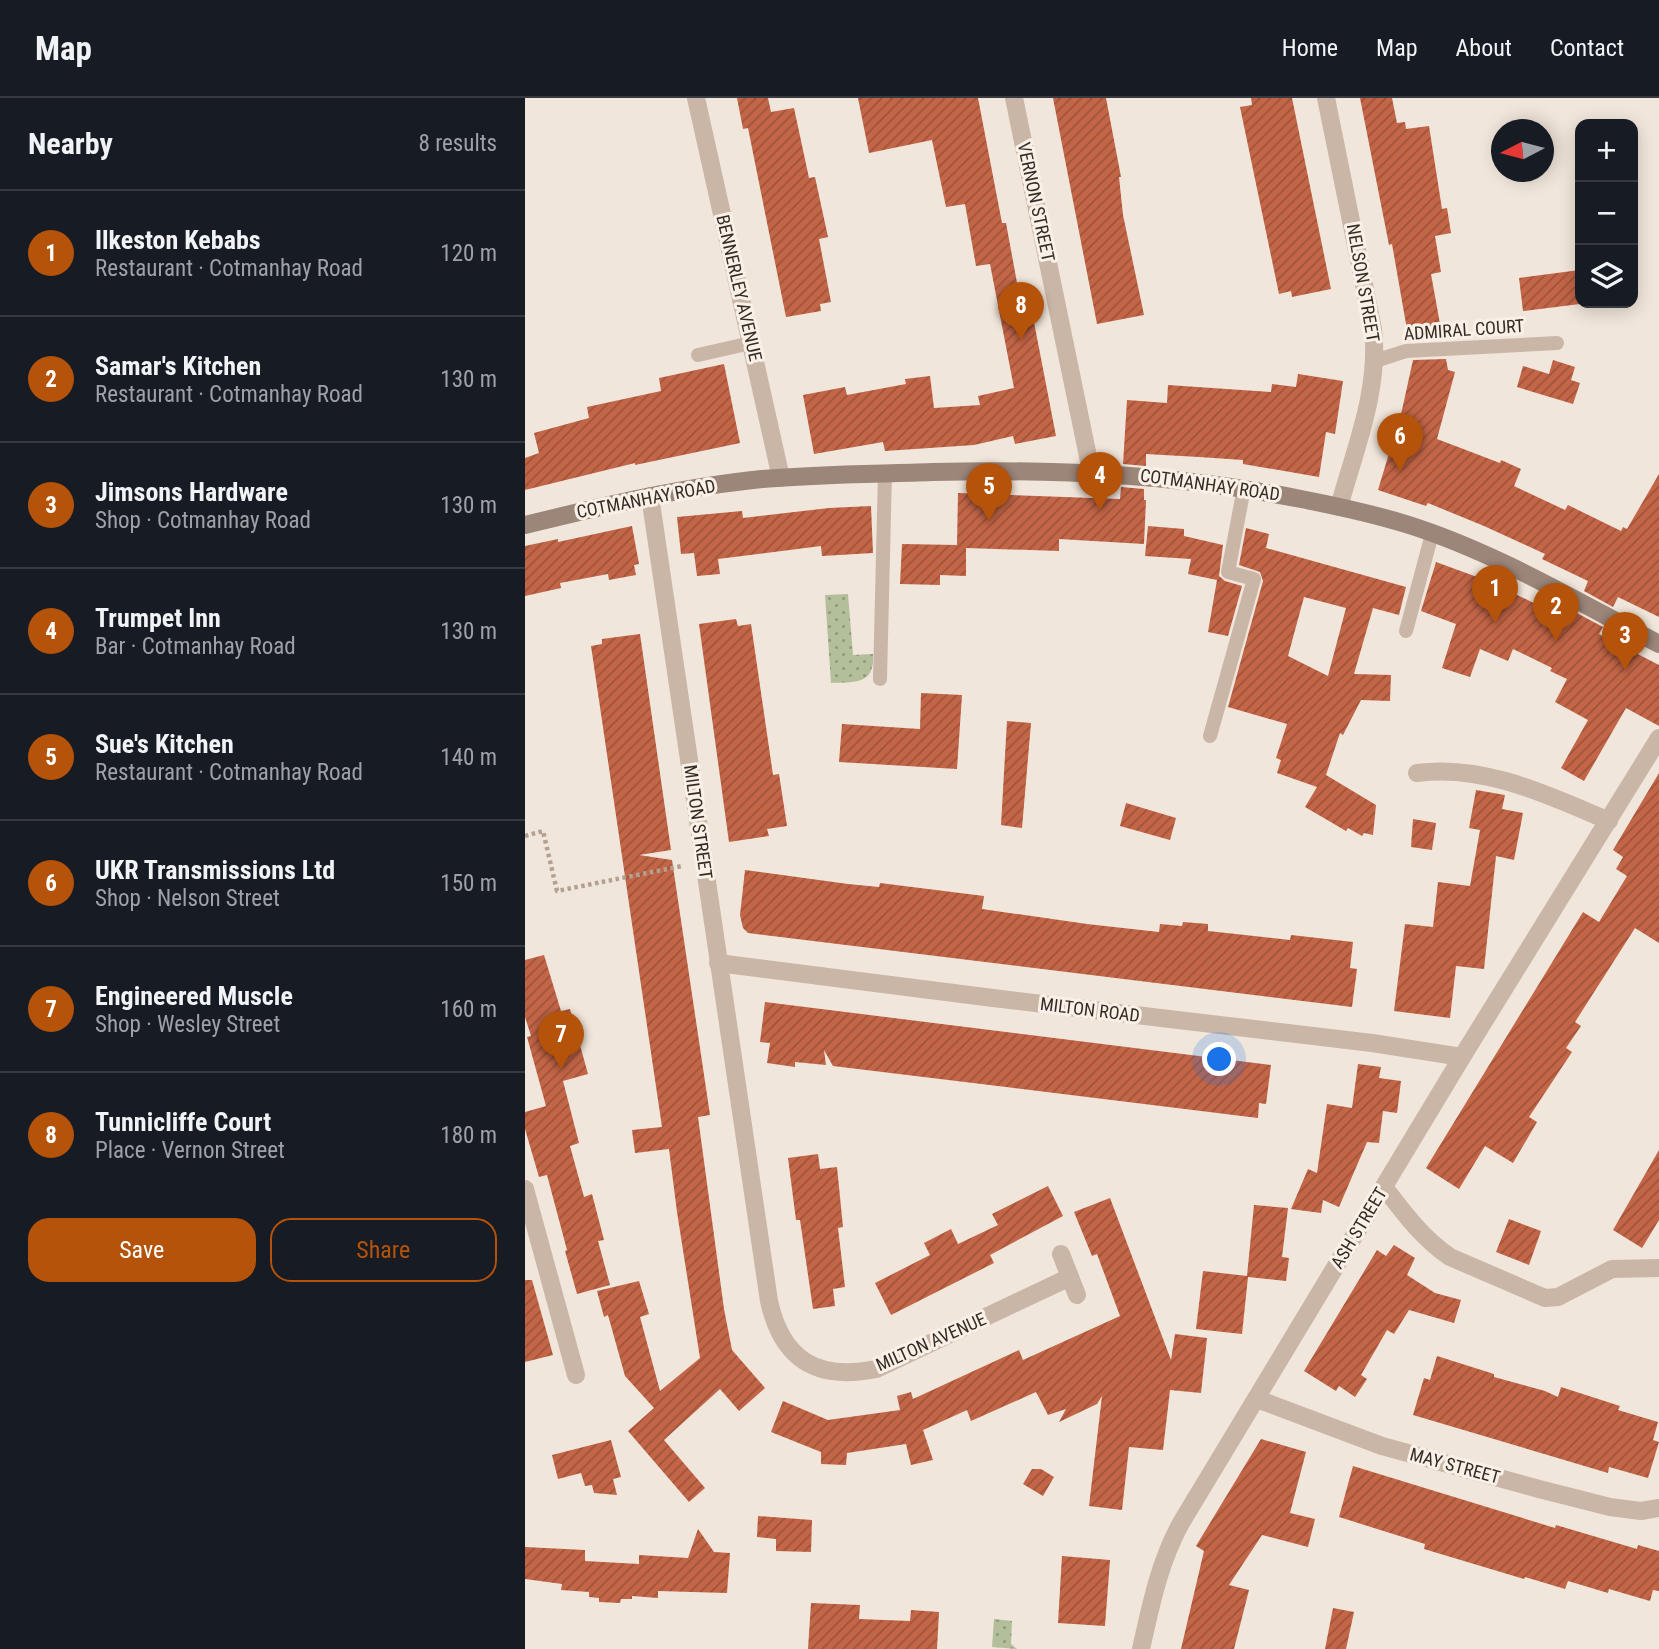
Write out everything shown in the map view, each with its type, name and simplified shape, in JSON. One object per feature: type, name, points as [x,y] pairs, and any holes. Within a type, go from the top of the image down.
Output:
[{"type":"street","name":"BENNERLEY AVENUE","points":[[696,98],[782,478]]},
{"type":"street","name":"VERNON STREET","points":[[1014,98],[1091,471]]},
{"type":"street","name":"NELSON STREET","points":[[1326,98],[1373,329],[1375,361],[1371,392],[1339,507]]},
{"type":"street","name":"COTMANHAY ROAD","points":[[525,525],[650,496],[782,478],[985,470],[1091,471],[1146,475],[1244,488],[1400,522],[1520,572],[1659,644]]},
{"type":"street","name":"MILTON STREET","points":[[650,496],[745,1147]]},
{"type":"street","name":"ASH STREET","points":[[1141,1649],[1167,1549],[1462,1057],[1659,738]]},
{"type":"street","points":[[1417,773],[1454,770],[1500,780],[1609,821]]},
{"type":"street","name":"MILTON ROAD","points":[[718,963],[1373,1043],[1462,1057]]},
{"type":"street","name":"MILTON AVENUE","points":[[745,1147],[773,1321],[790,1349],[813,1366],[842,1374],[876,1369],[1070,1277]]},
{"type":"street","points":[[1384,1188],[1424,1238],[1436,1248],[1450,1257],[1545,1298],[1558,1297],[1605,1270],[1659,1268]]},
{"type":"street","points":[[525,1189],[576,1375]]},
{"type":"street","points":[[1061,1254],[1077,1295]]},
{"type":"street","name":"MAY STREET","points":[[1257,1398],[1382,1446],[1513,1482],[1610,1507],[1641,1511],[1659,1508]]},
{"type":"lane","name":"ADMIRAL COURT","points":[[1375,361],[1406,351],[1557,342]]},
{"type":"lane","points":[[698,355],[751,343]]},
{"type":"lane","points":[[880,679],[885,473]]},
{"type":"lane","points":[[1210,736],[1254,579],[1228,572],[1244,488]]},
{"type":"lane","points":[[1406,631],[1432,534]]},
{"type":"path","points":[[525,836],[543,831],[557,891],[703,862]]},
{"type":"green space","points":[[848,594],[853,655],[873,654],[873,664],[867,677],[862,680],[831,683],[825,595]]},
{"type":"green space","points":[[994,1619],[1012,1621],[1011,1644],[1017,1649],[992,1647]]},
{"type":"building","points":[[737,98],[768,98],[771,112],[794,108],[809,178],[815,177],[828,237],[819,239],[831,302],[820,304],[821,311],[786,317],[748,128],[743,129]]},
{"type":"building","points":[[858,98],[978,98],[1002,223],[1006,223],[1018,288],[1027,286],[1056,436],[1015,444],[1013,436],[974,445],[885,451],[883,442],[814,454],[803,395],[845,387],[847,395],[906,384],[905,379],[930,376],[934,408],[980,405],[978,396],[1014,388],[990,264],[976,266],[965,204],[946,207],[932,140],[869,153]]},
{"type":"building","points":[[1053,98],[1106,98],[1121,177],[1123,215],[1144,315],[1097,324]]},
{"type":"building","points":[[1251,98],[1292,98],[1331,289],[1292,297],[1291,291],[1279,294],[1240,107],[1252,105]]},
{"type":"building","points":[[1360,98],[1392,98],[1397,123],[1405,122],[1406,129],[1429,126],[1442,209],[1447,208],[1451,233],[1435,236],[1441,272],[1431,274],[1442,335],[1424,337],[1434,340],[1409,341],[1392,244],[1389,245]]},
{"type":"building","points":[[1575,271],[1575,305],[1523,311],[1519,278]]},
{"type":"building","points":[[1446,359],[1448,370],[1455,372],[1437,439],[1521,469],[1514,486],[1565,510],[1568,505],[1621,531],[1623,527],[1627,529],[1659,474],[1659,617],[1618,597],[1613,607],[1584,591],[1588,581],[1542,559],[1545,554],[1484,526],[1428,503],[1426,506],[1378,490],[1402,410],[1413,360]]},
{"type":"building","points":[[1553,360],[1575,367],[1571,380],[1580,383],[1573,404],[1517,387],[1523,366],[1549,374]]},
{"type":"building","points":[[724,364],[740,443],[635,463],[525,490],[525,458],[539,453],[534,433],[589,418],[587,407],[661,391],[659,378]]},
{"type":"building","points":[[1298,374],[1343,381],[1335,434],[1326,432],[1319,477],[1243,464],[1243,460],[1199,457],[1146,454],[1146,466],[1123,464],[1127,400],[1167,403],[1168,385],[1271,392],[1272,384],[1296,387]]},
{"type":"building","points":[[1121,487],[1144,489],[1144,544],[1059,539],[1059,551],[966,548],[966,576],[940,575],[940,585],[900,584],[902,544],[957,545],[958,493],[1120,499]]},
{"type":"building","points":[[871,506],[873,553],[822,556],[821,546],[718,559],[720,574],[697,576],[694,553],[681,554],[677,517],[742,511],[743,518]]},
{"type":"building","points":[[632,526],[639,564],[634,565],[636,575],[609,580],[608,574],[560,583],[561,588],[525,596],[525,546],[558,539],[558,542]]},
{"type":"building","points":[[1148,526],[1184,529],[1184,536],[1223,545],[1219,576],[1225,581],[1242,586],[1228,636],[1208,632],[1217,580],[1188,574],[1191,559],[1145,556]]},
{"type":"building","points":[[1246,528],[1269,534],[1266,548],[1406,587],[1399,615],[1373,608],[1354,674],[1391,675],[1390,701],[1361,700],[1343,735],[1340,733],[1326,775],[1376,805],[1373,835],[1364,833],[1362,836],[1348,828],[1346,831],[1305,807],[1317,787],[1277,773],[1281,760],[1276,758],[1287,724],[1228,707],[1263,581],[1260,572],[1239,565]],"holes":[[[1304,597],[1346,608],[1328,676],[1288,656]]]},
{"type":"building","points":[[1436,562],[1488,581],[1569,620],[1573,611],[1603,627],[1599,634],[1659,665],[1659,726],[1626,708],[1584,781],[1561,768],[1588,720],[1555,702],[1567,679],[1550,671],[1552,668],[1513,649],[1508,661],[1480,649],[1470,677],[1442,668],[1456,624],[1421,611]]},
{"type":"building","points":[[736,619],[738,626],[751,624],[773,775],[779,774],[787,826],[767,829],[769,836],[729,842],[699,624]]},
{"type":"building","points":[[640,634],[671,850],[639,855],[672,860],[710,1115],[698,1117],[724,1309],[732,1350],[765,1388],[739,1411],[720,1389],[664,1440],[705,1488],[689,1502],[628,1431],[654,1408],[625,1376],[608,1315],[604,1317],[597,1291],[639,1281],[649,1314],[640,1317],[660,1391],[700,1358],[669,1149],[635,1153],[632,1130],[662,1127],[591,646],[602,644],[602,639]]},
{"type":"building","points":[[921,693],[962,695],[957,769],[839,762],[842,724],[920,729]]},
{"type":"building","points":[[1007,721],[1031,723],[1022,828],[1001,825]]},
{"type":"building","points":[[1659,773],[1659,943],[1635,928],[1575,1022],[1581,1026],[1566,1048],[1572,1052],[1529,1117],[1537,1122],[1513,1163],[1485,1146],[1459,1189],[1426,1168],[1583,912],[1599,922],[1627,876],[1616,869],[1623,857],[1613,850]]},
{"type":"building","points":[[1476,790],[1505,795],[1502,809],[1523,813],[1514,860],[1496,856],[1484,969],[1456,966],[1450,1018],[1394,1011],[1405,924],[1433,927],[1438,882],[1470,886],[1480,830],[1469,828]]},
{"type":"building","points":[[1126,803],[1176,818],[1170,840],[1120,826]]},
{"type":"building","points":[[1413,819],[1436,823],[1432,850],[1411,847]]},
{"type":"building","points":[[745,870],[848,884],[879,887],[880,883],[984,896],[982,909],[1087,924],[1159,932],[1160,924],[1182,926],[1183,922],[1208,924],[1208,931],[1290,940],[1291,935],[1353,942],[1350,968],[1357,969],[1352,1007],[748,933],[743,928],[740,915]]},
{"type":"building","points":[[544,955],[561,1011],[570,1009],[588,1074],[563,1081],[579,1143],[570,1146],[584,1197],[592,1194],[604,1240],[598,1241],[610,1285],[577,1294],[547,1175],[539,1177],[525,1129],[525,1112],[546,1106],[527,1037],[531,1036],[525,1017],[525,960]]},
{"type":"building","points":[[765,1002],[1271,1065],[1266,1104],[1259,1103],[1258,1118],[833,1066],[824,1050],[826,1065],[795,1062],[795,1067],[767,1063],[770,1043],[760,1042]]},
{"type":"building","points":[[1358,1064],[1381,1067],[1379,1078],[1401,1081],[1397,1113],[1383,1111],[1379,1143],[1367,1142],[1339,1207],[1323,1200],[1321,1213],[1291,1209],[1308,1169],[1317,1173],[1327,1104],[1352,1108]]},
{"type":"building","points":[[1659,1150],[1659,1220],[1642,1248],[1613,1230]]},
{"type":"building","points":[[818,1154],[820,1169],[837,1167],[843,1227],[838,1228],[845,1287],[833,1289],[835,1306],[813,1309],[800,1220],[796,1220],[788,1158]]},
{"type":"building","points":[[1048,1186],[1063,1216],[990,1255],[994,1263],[891,1315],[875,1283],[930,1255],[924,1243],[951,1229],[958,1244],[998,1225],[992,1214]]},
{"type":"building","points":[[1110,1198],[1171,1360],[1175,1334],[1207,1338],[1201,1393],[1170,1390],[1163,1450],[1129,1447],[1122,1510],[1089,1506],[1102,1396],[1097,1404],[1059,1422],[1066,1409],[1048,1415],[1036,1392],[971,1421],[967,1410],[923,1430],[933,1460],[911,1465],[906,1444],[847,1453],[846,1465],[821,1464],[821,1452],[771,1432],[783,1401],[828,1420],[900,1410],[897,1396],[911,1392],[913,1399],[1019,1350],[1023,1360],[1120,1316],[1097,1254],[1092,1256],[1074,1212]]},
{"type":"building","points":[[1254,1205],[1288,1208],[1282,1257],[1289,1258],[1286,1281],[1248,1277],[1242,1334],[1196,1329],[1203,1271],[1247,1276]]},
{"type":"building","points":[[1509,1219],[1541,1231],[1529,1265],[1496,1252]]},
{"type":"building","points":[[1394,1245],[1415,1258],[1407,1275],[1435,1293],[1461,1300],[1454,1323],[1409,1310],[1394,1334],[1387,1330],[1361,1375],[1367,1379],[1355,1397],[1339,1386],[1336,1391],[1304,1371],[1377,1250],[1386,1256]]},
{"type":"building","points":[[525,1280],[532,1280],[553,1355],[525,1362]]},
{"type":"building","points":[[1437,1356],[1558,1397],[1561,1387],[1620,1406],[1618,1410],[1658,1422],[1653,1440],[1659,1442],[1648,1478],[1609,1467],[1608,1473],[1413,1415],[1424,1378],[1430,1380]]},
{"type":"building","points":[[1261,1439],[1306,1452],[1290,1513],[1315,1519],[1308,1547],[1262,1535],[1229,1585],[1249,1590],[1234,1649],[1181,1649],[1204,1551],[1196,1546]]},
{"type":"building","points":[[611,1440],[621,1477],[613,1479],[617,1495],[594,1493],[592,1485],[585,1486],[581,1473],[558,1479],[552,1455]]},
{"type":"building","points":[[1353,1466],[1555,1528],[1556,1525],[1637,1549],[1638,1545],[1659,1551],[1659,1591],[1653,1590],[1650,1601],[1609,1589],[1608,1593],[1568,1581],[1565,1589],[1424,1549],[1425,1544],[1339,1517]]},
{"type":"building","points":[[1032,1469],[1041,1469],[1054,1477],[1043,1496],[1023,1484]]},
{"type":"building","points":[[758,1516],[812,1520],[811,1552],[776,1551],[776,1539],[757,1537]]},
{"type":"building","points":[[698,1529],[714,1552],[730,1553],[727,1593],[658,1591],[658,1598],[632,1596],[632,1599],[621,1599],[620,1603],[599,1602],[599,1598],[589,1597],[589,1592],[561,1590],[562,1584],[525,1579],[525,1547],[585,1550],[585,1561],[639,1564],[639,1555],[688,1558]]},
{"type":"building","points":[[1062,1556],[1110,1560],[1105,1626],[1058,1623]]},
{"type":"building","points":[[811,1603],[860,1605],[859,1619],[910,1621],[911,1610],[939,1612],[937,1649],[808,1649]]},
{"type":"building","points":[[1333,1608],[1354,1612],[1346,1649],[1325,1649]]},
{"type":"place","name":"Tunnicliffe Court","points":[[1021,340]]},
{"type":"place","name":"UKR Transmissions Ltd","points":[[1400,471]]},
{"type":"place","name":"Trumpet Inn","points":[[1100,510]]},
{"type":"place","name":"Sue's Kitchen","points":[[989,521]]},
{"type":"place","name":"Ilkeston Kebabs","points":[[1495,623]]},
{"type":"place","name":"Samar's Kitchen","points":[[1556,641]]},
{"type":"place","name":"Jimsons Hardware","points":[[1625,670]]},
{"type":"place","name":"Engineered Muscle","points":[[561,1069]]}]
